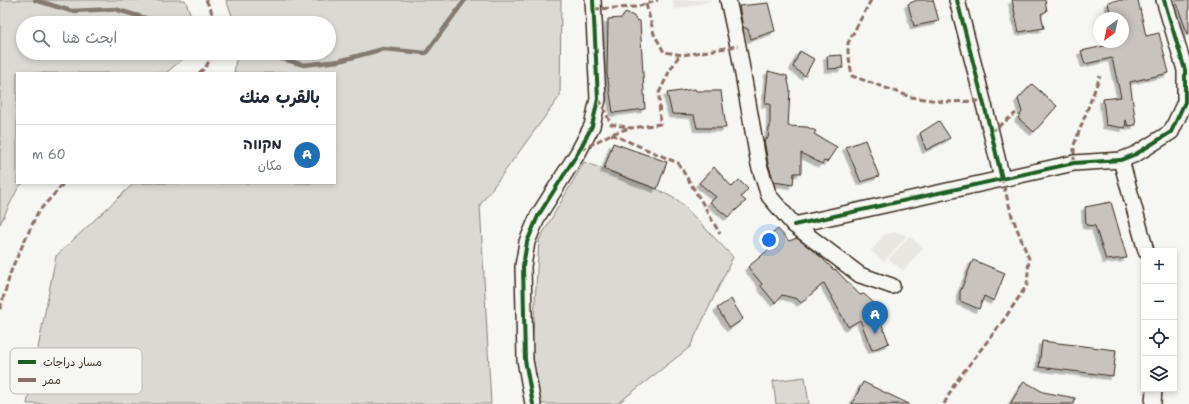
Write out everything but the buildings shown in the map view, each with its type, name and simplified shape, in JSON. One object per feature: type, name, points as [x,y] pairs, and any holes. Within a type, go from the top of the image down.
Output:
[{"type":"street","points":[[533,404],[525,360],[523,266],[527,242],[538,216],[579,151],[592,126],[598,98],[593,0]]},
{"type":"street","points":[[728,0],[759,165],[769,196],[794,225],[860,275],[892,286]]},
{"type":"street","points":[[957,0],[1002,179]]},
{"type":"street","points":[[794,225],[1074,163],[1121,160],[1136,154],[1171,132],[1185,102],[1185,70],[1164,0]]},
{"type":"street","points":[[1121,160],[1145,248]]},
{"type":"street","points":[[1153,404],[1154,392]]},
{"type":"shaded area","points":[[0,0],[185,0],[191,16],[16,16],[16,60],[182,60],[167,72],[16,72],[16,184],[22,184],[18,188],[0,224]]},
{"type":"shaded area","points":[[226,0],[561,0],[560,96],[480,205],[491,404],[27,404],[29,394],[142,394],[142,348],[38,348],[56,256],[133,184],[336,184],[336,72],[234,72],[236,60],[336,60],[336,16],[232,16]]},
{"type":"shaded area","points":[[673,0],[711,0],[711,1],[674,10]]},
{"type":"shaded area","points":[[584,162],[657,189],[679,201],[733,257],[690,347],[617,404],[540,404],[531,363],[539,240]]},
{"type":"shaded area","points":[[894,232],[907,235],[884,262],[871,251],[884,235]]},
{"type":"shaded area","points":[[909,236],[923,248],[903,271],[889,259]]},
{"type":"shaded area","points":[[805,377],[809,404],[776,404],[773,381]]},
{"type":"waterway","points":[[35,0],[71,11],[115,9],[138,16]]},
{"type":"waterway","points":[[286,60],[304,65],[339,61],[383,49],[426,53],[465,0]]},
{"type":"marked path","points":[[206,0],[212,16]]},
{"type":"marked path","points":[[594,9],[636,7],[658,0]]},
{"type":"marked path","points":[[871,0],[848,43],[852,76],[911,97],[945,102],[983,101]]},
{"type":"marked path","points":[[646,4],[654,34],[664,52],[683,55],[738,46]]},
{"type":"marked path","points":[[599,99],[611,124],[631,128],[660,124],[659,93],[680,54]]},
{"type":"marked path","points":[[200,72],[205,68],[210,60]]},
{"type":"marked path","points":[[1074,163],[1074,145],[1100,76]]},
{"type":"marked path","points":[[991,132],[1016,113]]},
{"type":"marked path","points":[[581,150],[611,134],[630,128]]},
{"type":"marked path","points":[[611,134],[678,163],[720,234]]},
{"type":"marked path","points":[[944,404],[955,383],[1003,321],[1027,285],[1029,259],[1012,216],[1002,179]]},
{"type":"marked path","points":[[0,309],[12,268],[38,212],[63,184]]},
{"type":"cycle path","points":[[533,404],[525,360],[523,266],[527,242],[538,216],[579,151],[592,126],[598,99],[593,0]]},
{"type":"cycle path","points":[[957,0],[1002,179]]},
{"type":"cycle path","points":[[794,225],[1074,163],[1121,160],[1136,154],[1171,132],[1185,102],[1185,70],[1164,0]]},
{"type":"place","name":"מקווה","points":[[875,334]]}]
